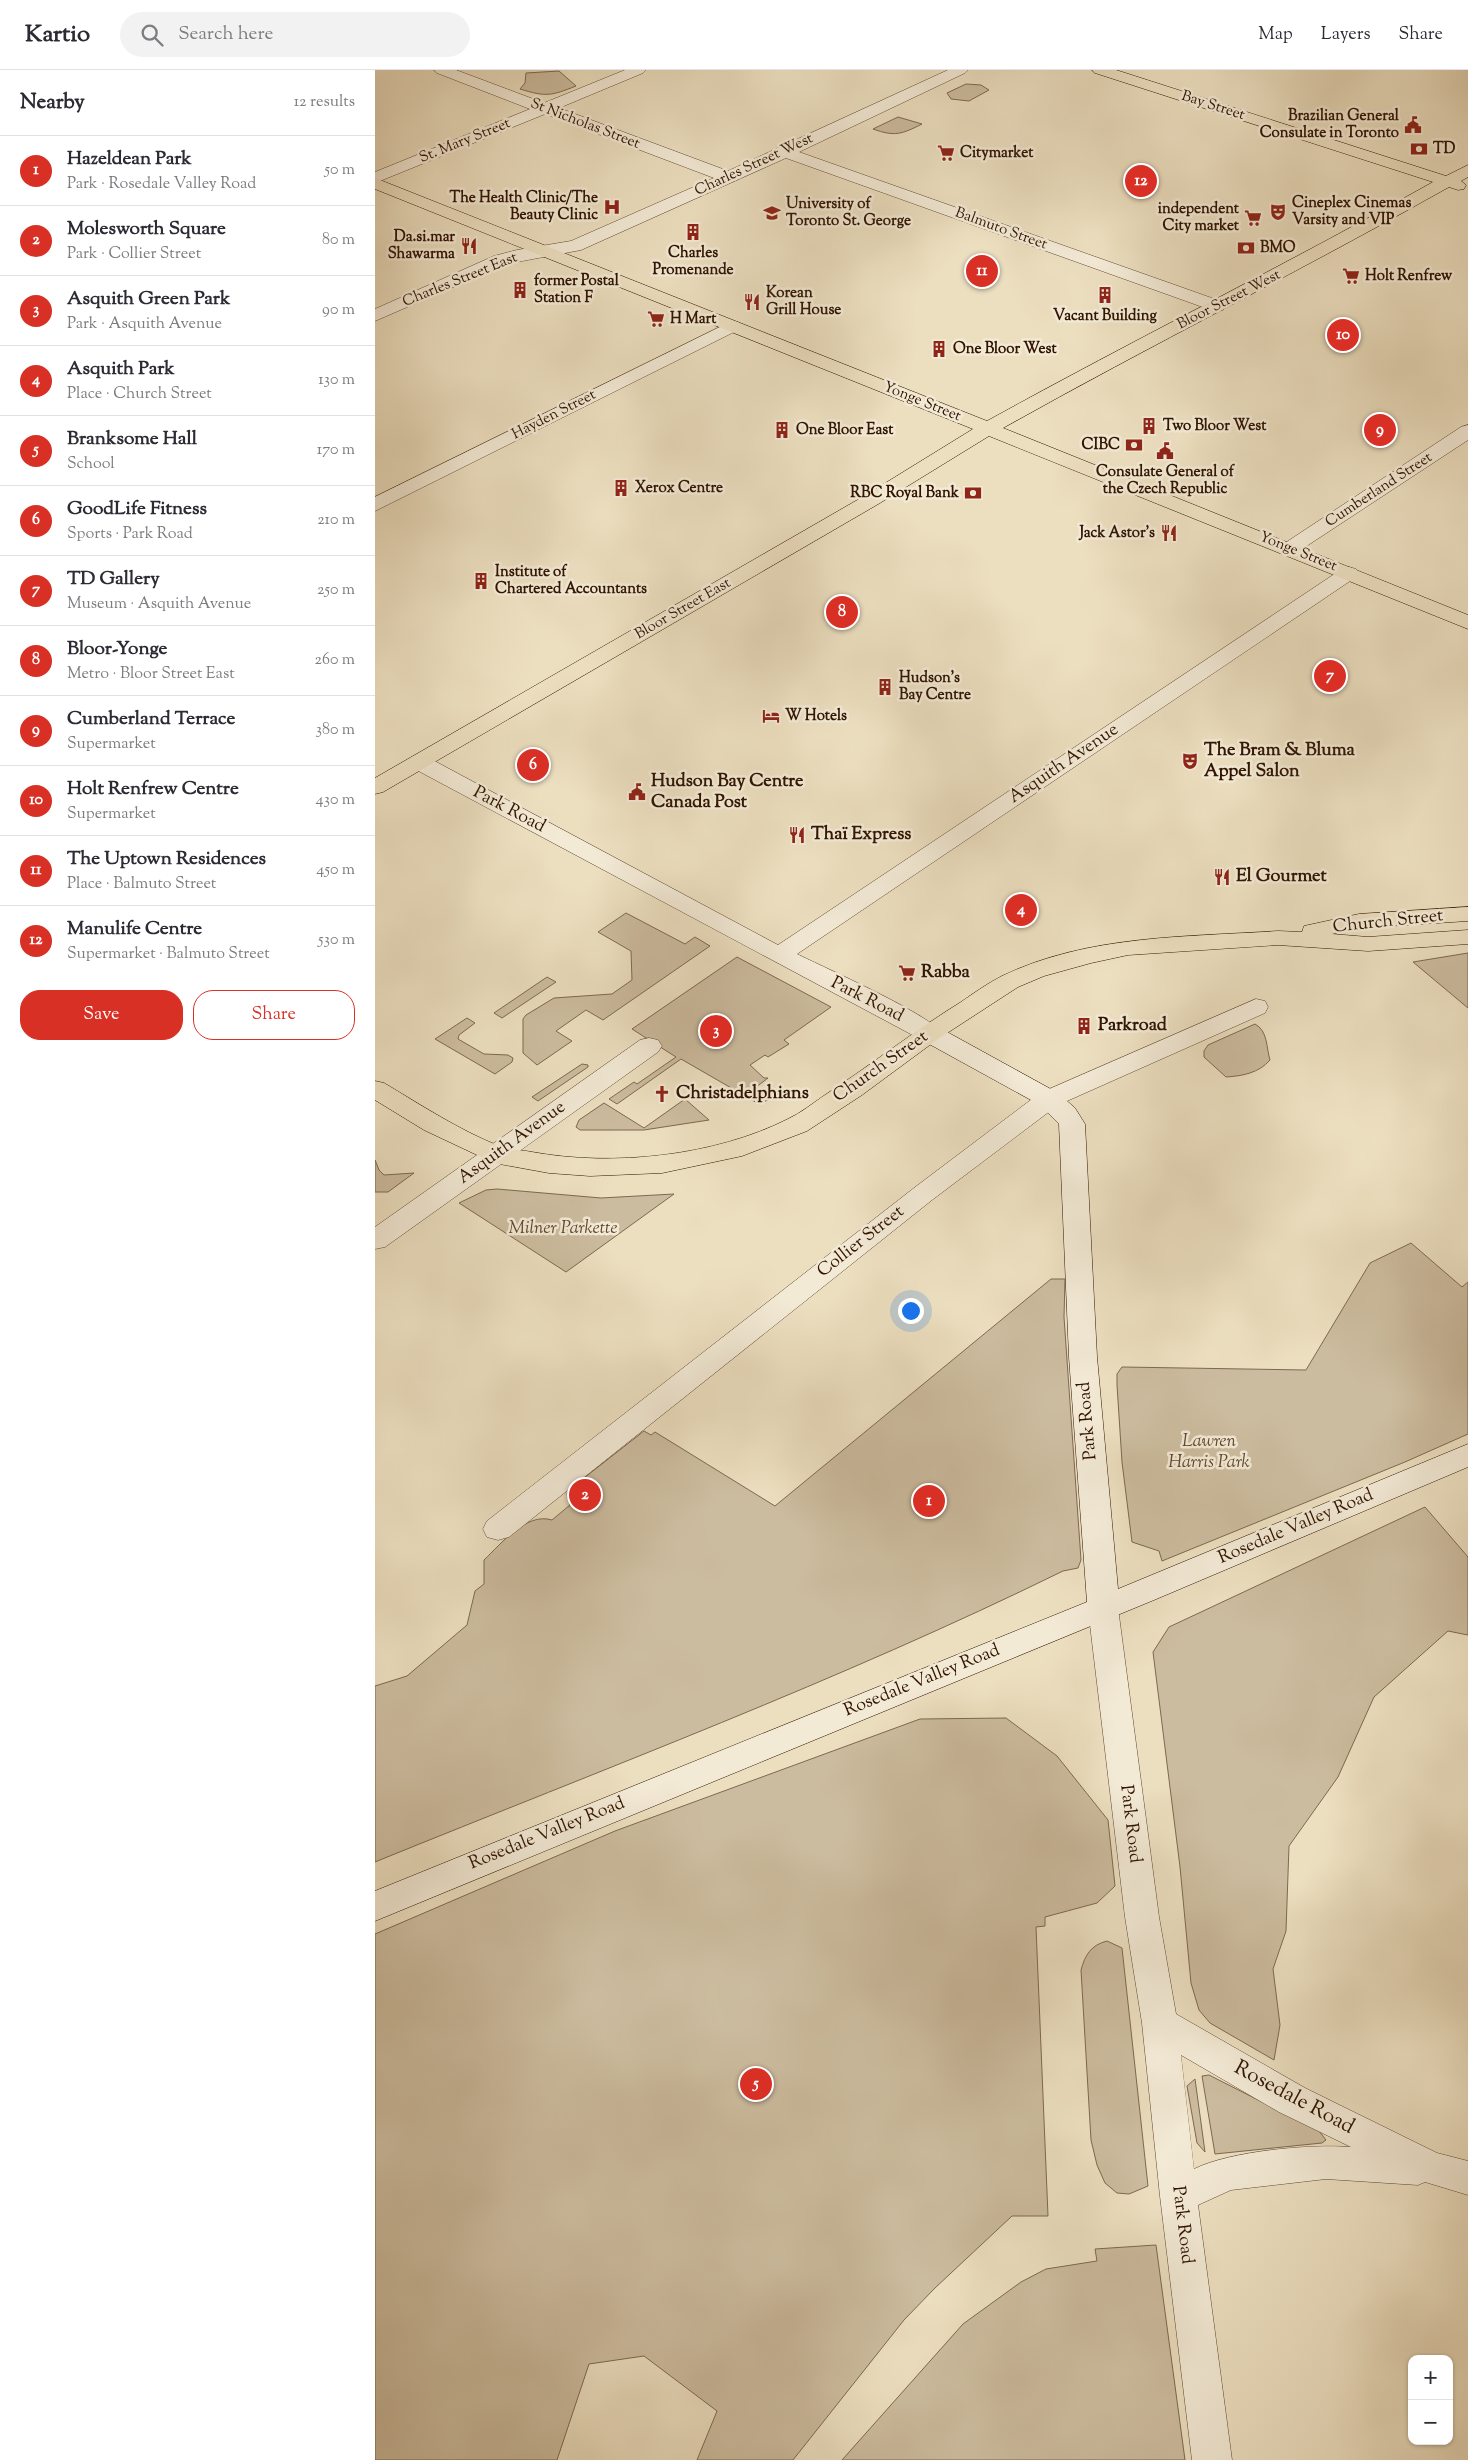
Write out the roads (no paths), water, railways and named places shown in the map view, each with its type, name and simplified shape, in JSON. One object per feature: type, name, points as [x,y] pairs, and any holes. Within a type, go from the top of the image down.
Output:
[{"type":"main road","name":"Bay Street","points":[[1100,70],[1468,188]]},
{"type":"main road","name":"Bloor Street West","points":[[988,428],[1093,370],[1321,252],[1468,170]]},
{"type":"main road","name":"Yonge Street","points":[[375,183],[1349,573],[1468,623]]},
{"type":"main road","name":"Bloor Street East","points":[[375,787],[873,499],[988,428]]},
{"type":"main road","name":"Church Street","points":[[1278,938],[1359,921],[1464,911]]},
{"type":"main road","name":"Church Street","points":[[375,1089],[440,1128],[494,1154],[549,1164],[630,1167],[662,1164],[733,1150],[798,1125],[853,1089],[929,1033],[1009,982],[1035,971],[1088,956],[1128,948],[1278,938],[1368,944],[1468,937]]},
{"type":"street","name":"St Nicholas Street","points":[[442,70],[728,178]]},
{"type":"street","name":"St. Mary Street","points":[[375,178],[638,70]]},
{"type":"street","name":"Charles Street West","points":[[546,250],[575,246],[785,152],[960,70]]},
{"type":"street","name":"Balmuto Street","points":[[785,152],[1217,306]]},
{"type":"street","name":"Charles Street East","points":[[375,316],[500,260],[546,250]]},
{"type":"street","name":"Hayden Street","points":[[375,505],[733,326]]},
{"type":"street","name":"Cumberland Street","points":[[1289,549],[1468,431]]},
{"type":"street","name":"Asquith Avenue","points":[[779,955],[1349,573]]},
{"type":"street","name":"Park Road","points":[[419,762],[779,955],[895,1013],[1049,1099],[1066,1114],[1072,1124],[1074,1134],[1083,1356],[1101,1563],[1103,1608],[1142,1918],[1160,2023],[1177,2196],[1212,2460]]},
{"type":"street","name":"Collier Street","points":[[498,1530],[923,1194],[1049,1099],[1256,1007]]},
{"type":"street","name":"Asquith Avenue","points":[[375,1240],[649,1046]]},
{"type":"street","name":"Rosedale Valley Road","points":[[375,1906],[1103,1608],[1468,1454]]},
{"type":"street","name":"Rosedale Road","points":[[1160,2023],[1292,2100],[1431,2168],[1468,2178]]},
{"type":"street","name":"Rosedale Road","points":[[1177,2196],[1213,2178],[1231,2173],[1326,2162],[1431,2168]]},
{"type":"place","name":"Brazilian General Consulate in Toronto","points":[[1413,125]]},
{"type":"place","name":"TD","points":[[1419,149]]},
{"type":"place","name":"Citymarket","points":[[946,153]]},
{"type":"place","name":"Manulife Centre","points":[[1141,181]]},
{"type":"place","name":"The Health Clinic/The Beauty Clinic","points":[[612,207]]},
{"type":"place","name":"Cineplex Cinemas Varsity and VIP","points":[[1278,212]]},
{"type":"place","name":"University of Toronto St. George","points":[[772,213]]},
{"type":"place","name":"independent City market","points":[[1253,218]]},
{"type":"place","name":"Charles Promenande","points":[[693,232]]},
{"type":"place","name":"Da.si.mar Shawarma","points":[[469,246]]},
{"type":"place","name":"BMO","points":[[1246,248]]},
{"type":"place","name":"The Uptown Residences","points":[[982,271]]},
{"type":"place","name":"Holt Renfrew","points":[[1351,276]]},
{"type":"place","name":"former Postal Station F","points":[[520,290]]},
{"type":"place","name":"Vacant Building","points":[[1105,295]]},
{"type":"place","name":"Korean Grill House","points":[[752,302]]},
{"type":"place","name":"H Mart","points":[[656,319]]},
{"type":"place","name":"Holt Renfrew Centre","points":[[1343,335]]},
{"type":"place","name":"One Bloor West","points":[[939,349]]},
{"type":"place","name":"Two Bloor West","points":[[1149,426]]},
{"type":"place","name":"One Bloor East","points":[[782,430]]},
{"type":"place","name":"Cumberland Terrace","points":[[1380,430]]},
{"type":"place","name":"CIBC","points":[[1134,445]]},
{"type":"place","name":"Consulate General of the Czech Republic","points":[[1165,451]]},
{"type":"place","name":"Xerox Centre","points":[[621,488]]},
{"type":"place","name":"RBC Royal Bank","points":[[973,493]]},
{"type":"place","name":"Jack Astor's","points":[[1169,533]]},
{"type":"place","name":"Institute of Chartered Accountants","points":[[481,581]]},
{"type":"place","name":"Bloor-Yonge","points":[[842,612]]},
{"type":"place","name":"TD Gallery","points":[[1330,676]]},
{"type":"place","name":"Hudson's Bay Centre","points":[[885,687]]},
{"type":"place","name":"W Hotels","points":[[771,716]]},
{"type":"place","name":"The Bram & Bluma Appel Salon","points":[[1190,761]]},
{"type":"place","name":"GoodLife Fitness","points":[[533,765]]},
{"type":"place","name":"Hudson Bay Centre Canada Post","points":[[637,792]]},
{"type":"place","name":"Thaï Express","points":[[797,835]]},
{"type":"place","name":"El Gourmet","points":[[1222,877]]},
{"type":"place","name":"Asquith Park","points":[[1021,910]]},
{"type":"place","name":"Rabba","points":[[907,973]]},
{"type":"place","name":"Parkroad","points":[[1084,1026]]},
{"type":"place","name":"Asquith Green Park","points":[[716,1031]]},
{"type":"place","name":"Christadelphians","points":[[662,1094]]},
{"type":"place","name":"Molesworth Square","points":[[585,1495]]},
{"type":"place","name":"Hazeldean Park","points":[[929,1501]]},
{"type":"place","name":"Branksome Hall","points":[[756,2084]]},
{"type":"park label","name":"Milner Parkette","points":[[563,1229]]},
{"type":"park label","name":"Lawren Harris Park","points":[[1209,1452]]}]
